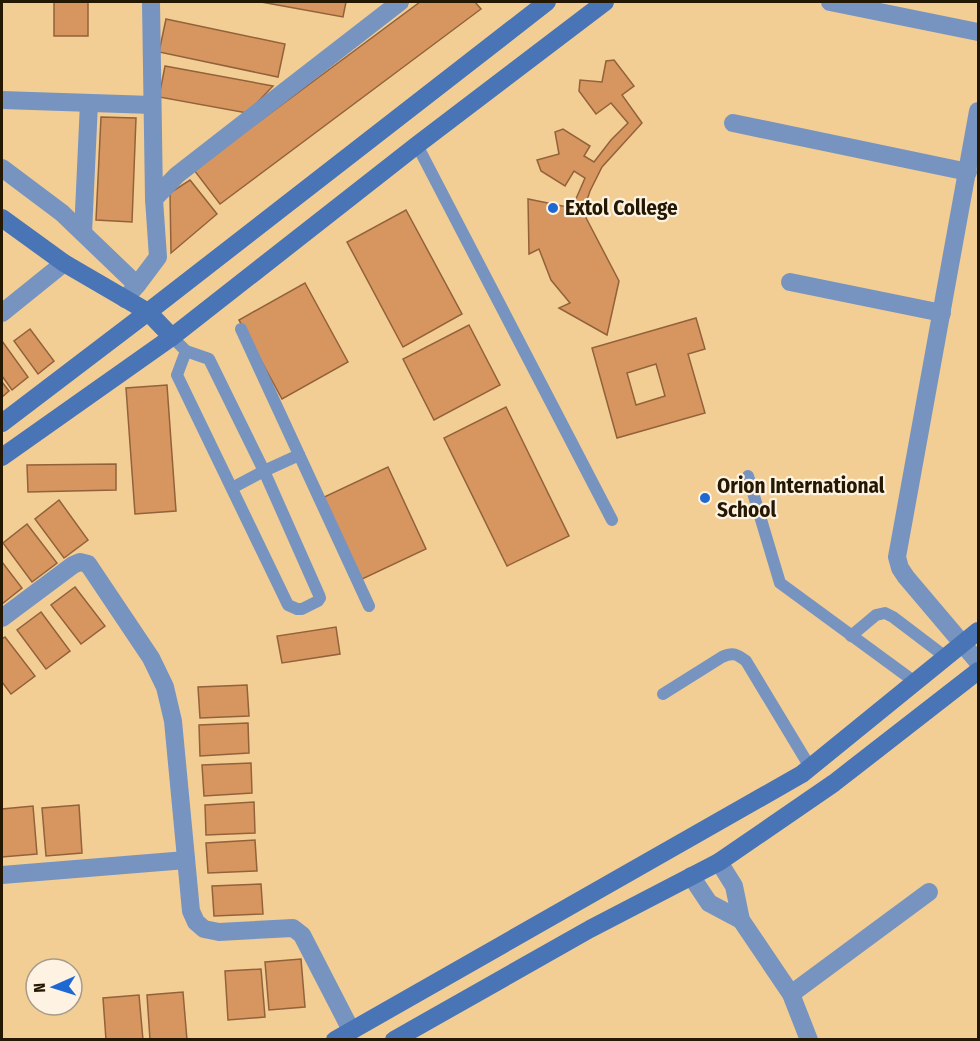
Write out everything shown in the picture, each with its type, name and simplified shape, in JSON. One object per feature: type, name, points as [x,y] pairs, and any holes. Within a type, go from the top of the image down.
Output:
[{"type":"street","points":[[124,299],[158,257],[154,199],[151,2]]},
{"type":"street","points":[[2,423],[547,2]]},
{"type":"street","points":[[2,458],[172,337],[604,2]]},
{"type":"street","points":[[830,2],[978,32]]},
{"type":"street","points":[[154,199],[177,175],[393,3]]},
{"type":"street","points":[[2,100],[152,105]]},
{"type":"street","points":[[82,233],[89,103]]},
{"type":"street","points":[[978,111],[897,557],[906,577],[978,662]]},
{"type":"street","points":[[733,123],[968,172]]},
{"type":"street","points":[[2,168],[62,213],[137,285]]},
{"type":"street","points":[[2,218],[64,263],[148,312],[172,337]]},
{"type":"street","points":[[2,313],[64,263]]},
{"type":"street","points":[[790,282],[942,313]]},
{"type":"street","points":[[2,618],[73,565],[80,562],[88,564],[151,658],[165,687],[173,721],[191,911],[196,922],[204,929],[219,932],[293,928],[302,935],[351,1030]]},
{"type":"street","points":[[335,1040],[790,781],[978,631]]},
{"type":"street","points":[[394,1040],[590,929],[719,862],[834,783],[978,671]]},
{"type":"street","points":[[790,781],[806,803]]},
{"type":"street","points":[[2,875],[186,860]]},
{"type":"street","points":[[650,860],[666,889]]},
{"type":"street","points":[[719,862],[734,886],[741,920],[791,994],[809,1040]]},
{"type":"street","points":[[691,876],[709,903],[741,920]]},
{"type":"street","points":[[791,994],[929,892]]},
{"type":"lane","points":[[417,146],[612,520]]},
{"type":"lane","points":[[241,329],[369,606]]},
{"type":"lane","points":[[172,337],[186,351],[209,358],[264,471],[320,595],[318,601],[302,609],[288,605],[177,375],[186,351]]},
{"type":"lane","points":[[232,488],[299,455]]},
{"type":"lane","points":[[748,476],[780,583],[915,682]]},
{"type":"lane","points":[[851,636],[876,615],[885,613],[947,657]]},
{"type":"lane","points":[[663,694],[722,657],[730,654],[738,655],[746,662],[810,767]]},
{"type":"building","points":[[54,2],[88,2],[88,36],[54,36]]},
{"type":"building","points":[[261,2],[346,2],[343,17]]},
{"type":"building","points":[[420,2],[475,2],[481,9],[220,204],[194,170]]},
{"type":"building","points":[[166,19],[285,44],[278,77],[159,52]]},
{"type":"building","points":[[614,60],[634,86],[622,95],[642,123],[602,167],[583,212],[619,281],[607,335],[559,308],[570,303],[551,280],[539,249],[529,254],[528,199],[572,208],[585,178],[574,171],[565,186],[541,171],[537,160],[559,154],[555,132],[563,129],[590,146],[584,156],[594,162],[628,123],[611,103],[596,114],[579,91],[580,80],[602,82],[606,61]]},
{"type":"building","points":[[165,66],[273,86],[247,113],[159,97]]},
{"type":"building","points":[[101,117],[136,118],[132,222],[96,220]]},
{"type":"building","points":[[190,180],[217,214],[171,253],[170,193]]},
{"type":"building","points":[[406,210],[462,314],[403,347],[347,242]]},
{"type":"building","points":[[305,283],[348,362],[282,399],[239,320]]},
{"type":"building","points":[[696,318],[705,349],[688,354],[705,413],[617,438],[592,348]],"holes":[[[656,364],[665,396],[636,405],[627,373]]]},
{"type":"building","points":[[469,325],[500,385],[434,420],[403,359]]},
{"type":"building","points":[[30,329],[54,361],[38,374],[14,341]]},
{"type":"building","points":[[2,341],[28,377],[12,390],[2,376]]},
{"type":"building","points":[[2,382],[9,391],[2,397]]},
{"type":"building","points":[[167,385],[176,511],[135,514],[126,388]]},
{"type":"building","points":[[506,407],[569,536],[507,566],[444,438]]},
{"type":"building","points":[[116,464],[116,490],[28,492],[27,465]]},
{"type":"building","points":[[388,467],[426,549],[360,580],[322,498]]},
{"type":"building","points":[[59,500],[88,540],[64,558],[35,519]]},
{"type":"building","points":[[27,524],[57,563],[32,582],[3,543]]},
{"type":"building","points":[[2,562],[22,588],[2,604]]},
{"type":"building","points":[[75,587],[105,626],[81,644],[51,605]]},
{"type":"building","points":[[41,612],[70,651],[46,669],[17,630]]},
{"type":"building","points":[[336,627],[340,654],[282,663],[277,636]]},
{"type":"building","points":[[5,637],[35,676],[11,694],[2,682],[2,639]]},
{"type":"building","points":[[247,685],[249,716],[200,718],[198,687]]},
{"type":"building","points":[[248,723],[249,753],[200,756],[199,725]]},
{"type":"building","points":[[251,763],[252,793],[204,796],[202,765]]},
{"type":"building","points":[[254,802],[255,833],[206,835],[205,805]]},
{"type":"building","points":[[79,805],[82,853],[46,856],[42,808]]},
{"type":"building","points":[[33,806],[37,854],[2,857],[2,809]]},
{"type":"building","points":[[255,840],[257,871],[208,873],[206,843]]},
{"type":"building","points":[[261,884],[263,914],[214,916],[212,886]]},
{"type":"building","points":[[301,959],[305,1007],[269,1010],[265,962]]},
{"type":"building","points":[[261,969],[265,1017],[228,1020],[225,971]]},
{"type":"building","points":[[183,992],[187,1040],[150,1040],[147,995]]},
{"type":"building","points":[[139,995],[143,1040],[106,1040],[103,998]]},
{"type":"place","name":"Extol College","points":[[553,208]]},
{"type":"place","name":"Orion International School","points":[[705,498]]}]
